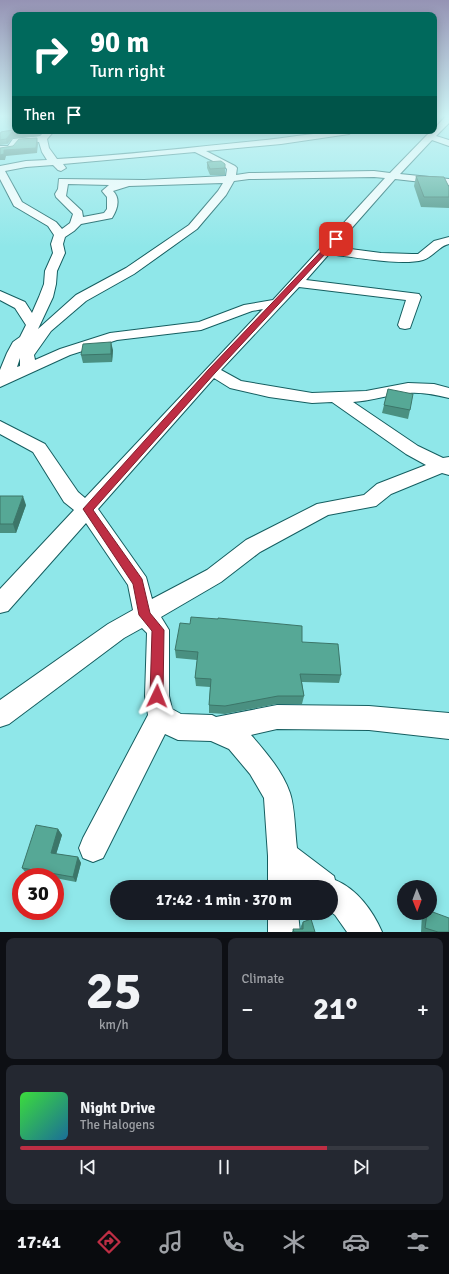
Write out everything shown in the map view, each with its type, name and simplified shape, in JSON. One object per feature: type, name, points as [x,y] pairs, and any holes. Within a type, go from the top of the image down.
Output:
[{"type":"street","points":[[52,159],[62,170],[72,173],[87,182]]},
{"type":"street","points":[[0,381],[5,363],[14,353],[18,345],[26,339],[50,284],[51,271],[59,254],[58,244],[60,235],[57,228],[52,224],[31,214],[18,204],[0,169],[26,164],[92,159]]},
{"type":"street","points":[[28,368],[27,355],[46,328],[82,298],[130,271],[193,226],[222,193],[231,178],[232,168],[228,164],[214,159]]},
{"type":"street","points":[[0,604],[212,371],[327,250],[393,176],[410,159]]},
{"type":"street","points":[[60,235],[73,227],[77,221],[78,213],[60,194],[63,189],[63,181],[128,183],[215,181],[231,178],[331,174],[374,174],[449,182]]},
{"type":"street","points":[[77,221],[108,216],[112,209],[112,196],[108,192],[115,186],[128,183]]},
{"type":"street","points":[[327,250],[381,257],[412,258],[421,256],[438,243],[449,240]]},
{"type":"street","points":[[296,283],[414,297],[405,325]]},
{"type":"street","points":[[0,295],[20,305],[33,325]]},
{"type":"street","points":[[0,381],[65,352],[115,336],[201,326],[249,308],[277,303]]},
{"type":"street","points":[[212,371],[236,385],[269,392],[312,398],[366,396],[408,388],[434,388],[449,393]]},
{"type":"street","points":[[335,397],[412,450],[447,466]]},
{"type":"street","points":[[0,427],[39,448],[71,497],[87,509],[138,582],[145,615],[158,630],[157,696],[161,716],[93,848]]},
{"type":"street","points":[[0,715],[116,631],[214,576],[253,546],[296,522],[324,509],[368,501],[384,489],[447,466]]},
{"type":"street","points":[[161,716],[178,727],[212,728],[238,740],[258,765],[277,795],[283,856],[283,880]]},
{"type":"street","points":[[216,730],[277,717],[369,718],[449,726]]},
{"type":"street","points":[[283,856],[314,880]]},
{"type":"street","points":[[338,898],[346,904],[366,932]]},
{"type":"street","points":[[283,920],[284,932]]},
{"type":"building","points":[[221,161],[225,164],[225,168],[210,169],[207,162]]},
{"type":"building","points":[[416,176],[444,177],[449,187],[449,197],[424,197]]},
{"type":"building","points":[[111,342],[111,354],[81,355],[83,344]]},
{"type":"building","points":[[388,389],[413,394],[410,410],[384,405]]},
{"type":"building","points":[[0,496],[23,496],[13,524],[0,524]]},
{"type":"building","points":[[191,617],[302,626],[302,642],[338,644],[341,675],[300,674],[304,696],[278,696],[225,706],[209,705],[211,679],[195,678],[198,652],[175,650],[180,623],[190,624]]},
{"type":"building","points":[[36,825],[58,829],[51,853],[78,857],[73,877],[64,875],[64,868],[22,868]]},
{"type":"building","points":[[437,914],[449,918],[449,932],[438,932],[425,928],[426,920],[437,920]]},
{"type":"building","points":[[311,920],[315,932],[294,932],[293,929],[303,929],[303,922]]},
{"type":"route","points":[[157,696],[158,630],[145,615],[138,582],[87,509],[212,371],[302,277],[336,239]]}]
